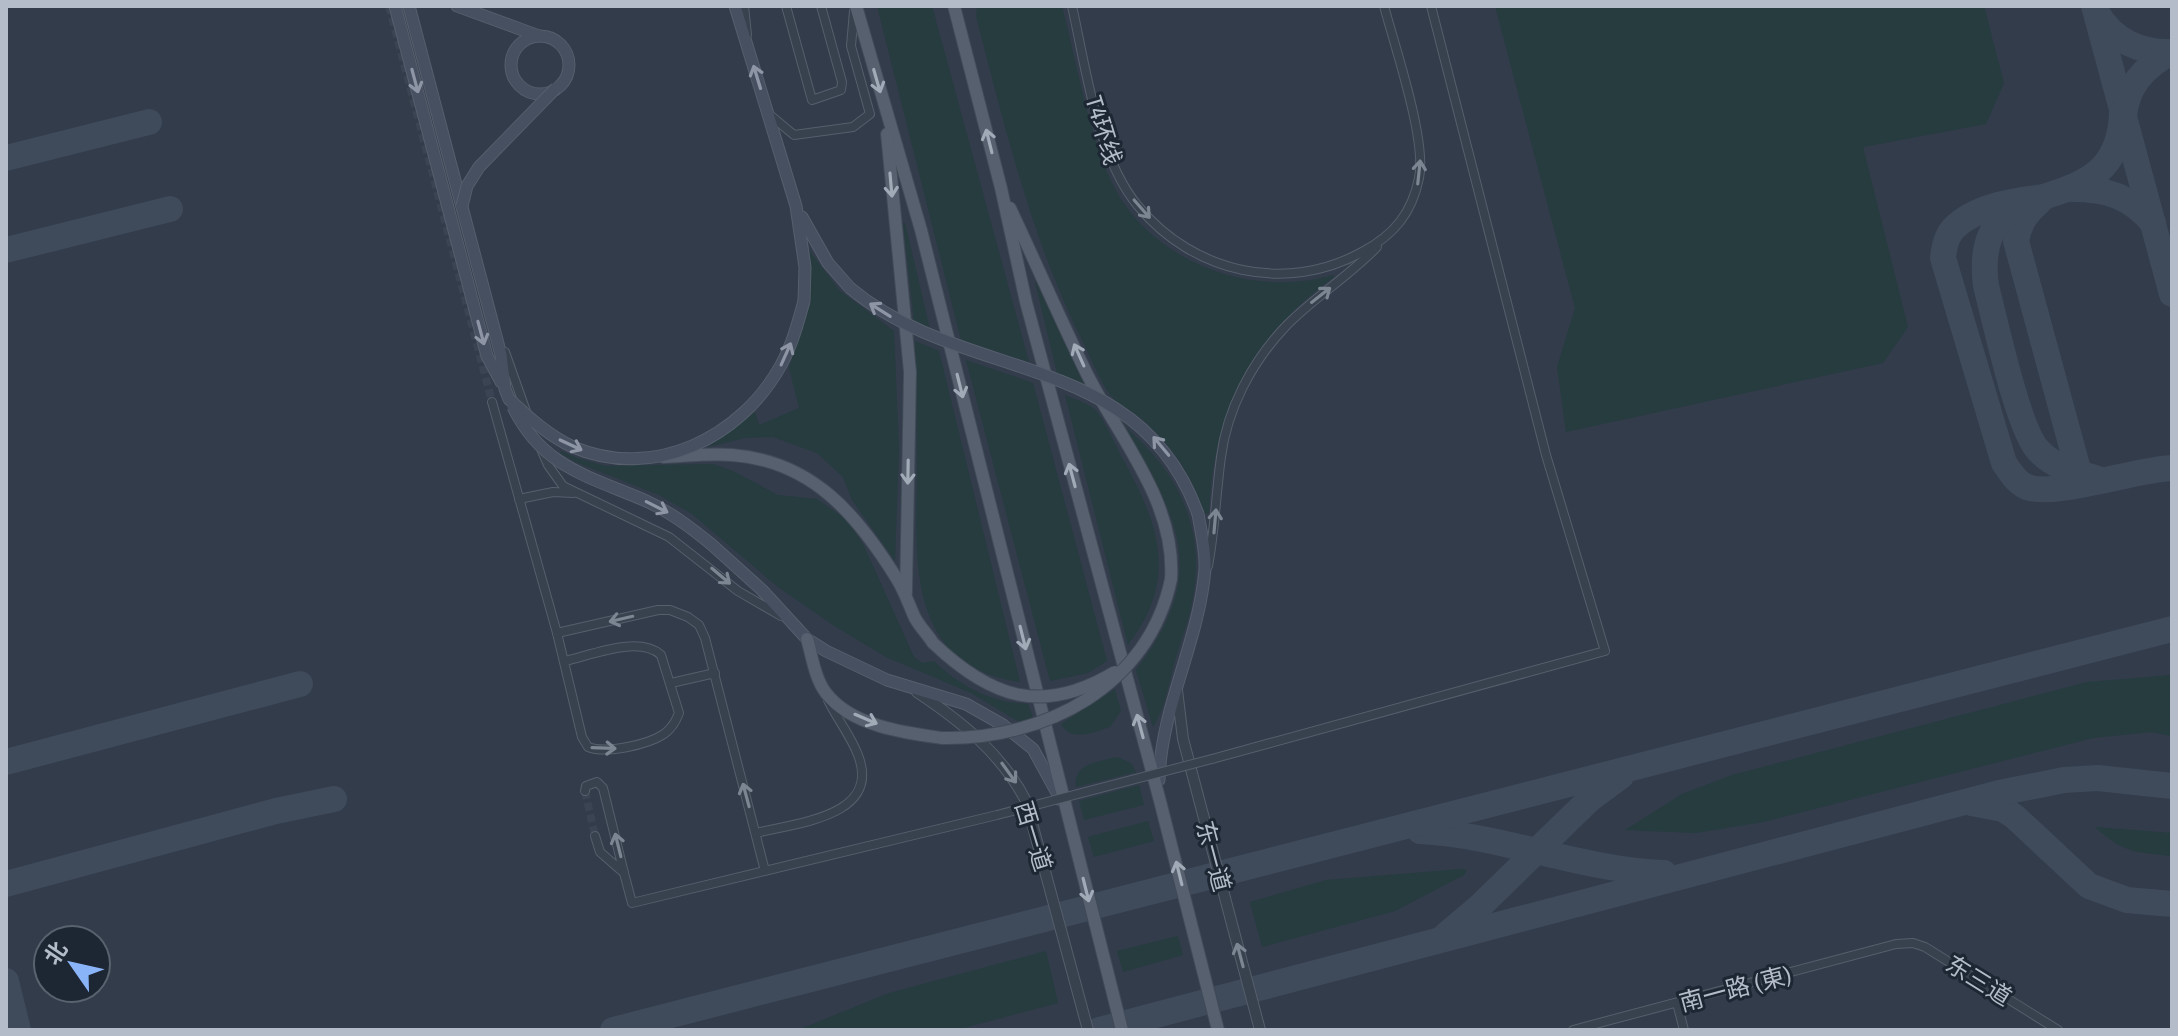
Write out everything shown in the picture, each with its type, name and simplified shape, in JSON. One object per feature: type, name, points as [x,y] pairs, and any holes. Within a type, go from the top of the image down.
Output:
[{"type":"main road","points":[[395,6],[487,356],[528,434],[548,455],[575,472],[660,508],[711,544],[762,590],[807,639],[856,667],[966,704],[1003,725],[1033,749],[1066,811]]},
{"type":"main road","points":[[409,6],[501,355],[507,394],[555,437],[587,452],[621,458],[727,455],[756,459],[789,470],[820,487],[845,506],[871,538],[906,593],[916,619],[933,643],[976,679],[999,690],[1042,697],[1076,689],[1106,677],[1131,662]]},
{"type":"main road","points":[[457,6],[557,42],[567,56],[567,74],[479,167],[467,186],[462,206]]},
{"type":"main road","points":[[657,457],[712,438],[754,403],[781,365],[804,301],[805,267],[796,206],[735,6]]},
{"type":"main road","points":[[855,6],[921,230],[1122,1030]]},
{"type":"main road","points":[[954,6],[1001,188],[1026,302],[1218,1030]]},
{"type":"main road","points":[[958,22],[961,6]]},
{"type":"main road","points":[[540,36],[523,42],[515,51],[511,63],[513,74],[523,88],[534,93],[546,93],[556,88]]},
{"type":"main road","points":[[884,107],[910,372],[906,593]]},
{"type":"main road","points":[[807,639],[824,692],[866,720],[914,734],[942,738],[984,737],[1045,721],[1100,690],[1131,662],[1159,619],[1171,579],[1172,547],[1163,514],[1088,375],[1001,188]]},
{"type":"main road","points":[[796,206],[828,263],[850,288],[875,307],[902,323],[1054,378],[1111,404],[1135,420],[1174,463],[1189,488],[1198,514],[1205,566],[1201,598],[1177,681],[1161,755],[1160,801]]},
{"type":"street","points":[[409,6],[512,377],[548,465],[563,486],[669,537],[738,591],[785,618]]},
{"type":"street","points":[[744,6],[749,52]]},
{"type":"street","points":[[786,6],[812,100],[841,90],[842,82],[821,6]]},
{"type":"street","points":[[768,112],[794,135],[853,127],[870,114],[851,46],[855,6]]},
{"type":"street","name":"T4环线","points":[[1072,6],[1101,131],[1115,172],[1137,206],[1192,252],[1254,274],[1286,275],[1337,265],[1384,240],[1402,220],[1414,198],[1420,174],[1420,146],[1384,6]]},
{"type":"street","points":[[585,791],[589,784],[597,782],[602,785],[632,903],[997,815],[1390,712],[1605,651],[1546,455],[1431,6]]},
{"type":"street","points":[[1201,598],[1214,538],[1221,453],[1243,387],[1261,356],[1305,307],[1363,262],[1384,240]]},
{"type":"street","points":[[492,402],[565,661],[582,737],[588,747],[595,750],[616,749],[664,734],[679,713],[661,655],[654,648],[631,646],[565,661]]},
{"type":"street","points":[[519,499],[553,492],[582,495]]},
{"type":"street","points":[[557,633],[658,610],[670,610],[699,625],[715,673],[765,871]]},
{"type":"street","points":[[671,683],[715,673]]},
{"type":"street","name":"东一道","points":[[1177,681],[1183,739],[1260,1030]]},
{"type":"street","name":"西一道","points":[[909,686],[978,737],[1014,777],[1026,801],[1088,1030]]},
{"type":"street","points":[[756,833],[838,812],[855,797],[862,776],[858,755],[824,692]]},
{"type":"street","points":[[595,836],[600,852],[624,873]]},
{"type":"street","name":"东三道","points":[[1896,944],[1913,943],[1925,947],[2058,1030]]},
{"type":"street","name":"南一路 (東)","points":[[1573,1030],[1896,944]]},
{"type":"street","points":[[1677,1003],[1684,1030]]},
{"type":"shaded area","points":[[6,6],[2172,6],[2172,1030],[6,1030]]},
{"type":"green space","points":[[879,6],[932,6],[1029,362],[961,340]]},
{"type":"green space","points":[[977,6],[1062,6],[1087,111],[1107,172],[1123,202],[1145,228],[1171,249],[1201,266],[1266,282],[1334,277],[1279,325],[1258,351],[1242,379],[1228,409],[1219,441],[1209,513],[1205,514],[1187,474],[1163,439],[1109,393],[1066,305],[1021,183],[976,16]]},
{"type":"green space","points":[[1495,6],[1984,6],[2004,83],[1986,124],[1863,147],[1908,327],[1883,363],[1566,432],[1557,367],[1575,308]]},
{"type":"green space","points":[[905,223],[930,329],[914,321]]},
{"type":"green space","points":[[808,249],[839,290],[894,331],[899,448],[895,561],[852,500],[843,477],[817,453],[773,437],[745,438],[708,447],[755,412],[759,425],[799,408],[789,368],[808,303]]},
{"type":"green space","points":[[1036,282],[1084,384],[1057,373]]},
{"type":"green space","points":[[915,341],[939,351],[1020,682],[983,672],[955,654],[937,631],[925,603],[916,538]]},
{"type":"green space","points":[[966,360],[1033,383],[1107,661],[1088,673],[1050,681]]},
{"type":"green space","points":[[1065,395],[1090,406],[1101,418],[1137,485],[1154,531],[1158,576],[1154,598],[1128,645]]},
{"type":"green space","points":[[1121,424],[1140,441],[1171,479],[1182,500],[1195,546],[1196,571],[1190,612],[1164,702],[1153,727],[1136,670],[1159,635],[1173,604],[1180,574],[1178,546],[1171,517],[1158,488]]},
{"type":"green space","points":[[561,451],[605,466],[713,464],[778,495],[817,499],[848,521],[864,546],[914,657],[922,663],[934,661],[954,678],[989,697],[1028,704],[1033,718],[1021,723],[971,693],[886,657],[778,587],[692,514],[659,495],[578,463]]},
{"type":"green space","points":[[2172,675],[2172,736],[2151,732],[2093,738],[1763,822],[1696,833],[1625,830],[1682,794],[1732,775],[2087,682]]},
{"type":"green space","points":[[1115,689],[1121,711],[1110,727],[1077,735],[1061,724]]},
{"type":"green space","points":[[1117,757],[1131,763],[1136,772],[1076,787],[1076,779],[1083,768]]},
{"type":"green space","points":[[1139,785],[1144,805],[1084,820],[1079,801]]},
{"type":"green space","points":[[1148,821],[1154,841],[1094,857],[1088,837]]},
{"type":"green space","points":[[2095,827],[2172,833],[2172,856],[2122,847]]},
{"type":"green space","points":[[1467,870],[1464,875],[1395,911],[1262,947],[1250,902],[1326,880]]},
{"type":"green space","points":[[1178,936],[1183,955],[1123,972],[1117,951]]},
{"type":"green space","points":[[1046,951],[1058,1003],[956,1030],[798,1030],[889,993]]},
{"type":"taxiway","points":[[2094,6],[2172,294]]},
{"type":"taxiway","points":[[2097,13],[2111,31],[2129,43],[2149,50],[2172,52]]},
{"type":"taxiway","points":[[2124,117],[2133,86],[2154,63],[2172,52]]},
{"type":"taxiway","points":[[2098,479],[2051,461],[2030,438],[2015,398],[1986,286],[1987,246],[2000,221],[2021,206],[2073,187],[2097,173],[2114,150],[2122,113]]},
{"type":"taxiway","points":[[6,158],[149,122]]},
{"type":"taxiway","points":[[2072,189],[2117,196],[2136,206],[2153,223]]},
{"type":"taxiway","points":[[2045,197],[2009,202],[1973,214],[1951,231],[1944,250],[1943,258],[2004,463],[2021,484],[2037,489],[2054,489],[2172,468]]},
{"type":"taxiway","points":[[2039,202],[2024,219],[2016,241],[2079,473]]},
{"type":"taxiway","points":[[6,250],[170,209]]},
{"type":"taxiway","points":[[613,1030],[2172,629]]},
{"type":"taxiway","points":[[6,762],[300,684]]},
{"type":"taxiway","points":[[1446,935],[1590,799],[1621,776]]},
{"type":"taxiway","points":[[1099,1030],[1999,793],[2064,780],[2098,778],[2172,786]]},
{"type":"taxiway","points":[[6,884],[276,811],[334,799]]},
{"type":"taxiway","points":[[1971,803],[2003,809],[2015,817],[2089,886],[2127,900],[2172,904]]},
{"type":"taxiway","points":[[1420,831],[1481,839],[1602,866],[1664,873]]},
{"type":"taxiway","points":[[6,981],[18,1030]]},
{"type":"tunnel","points":[[389,6],[492,402]]},
{"type":"tunnel","points":[[585,791],[595,836]]}]
